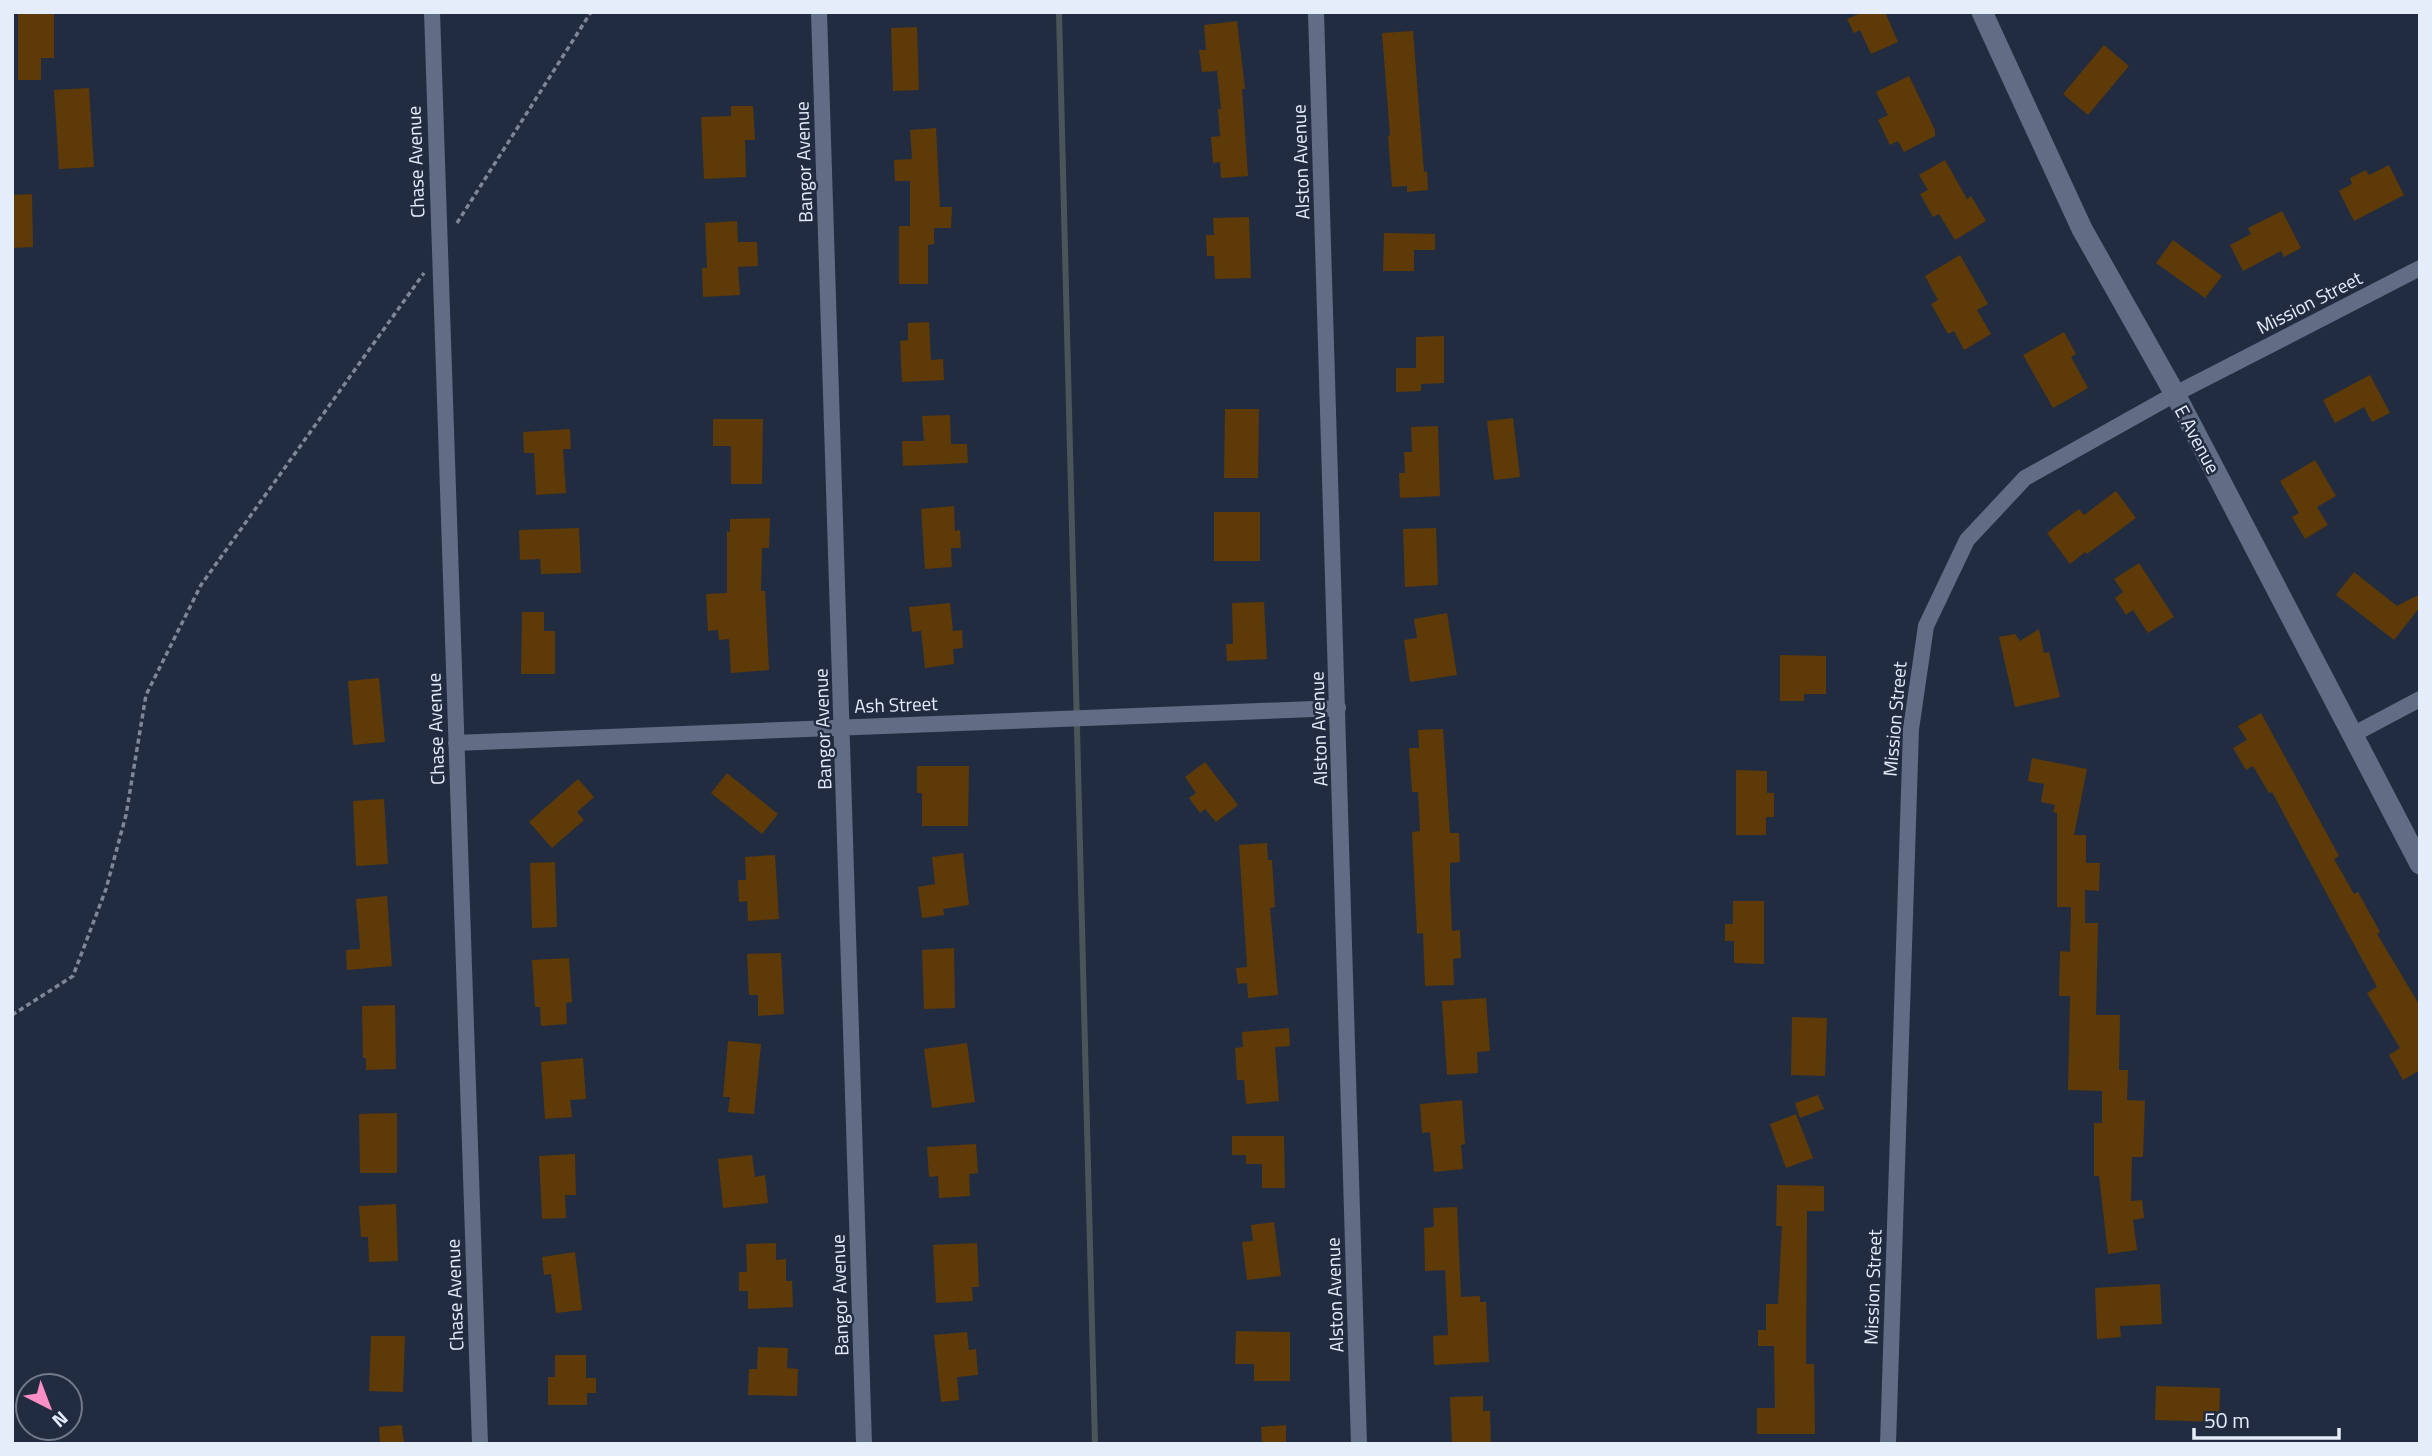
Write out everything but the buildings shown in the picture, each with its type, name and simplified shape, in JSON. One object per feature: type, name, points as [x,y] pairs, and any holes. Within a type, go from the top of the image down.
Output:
[{"type":"street","name":"Chase Avenue","points":[[432,12],[480,1444]]},
{"type":"street","name":"Bangor Avenue","points":[[819,12],[864,1444]]},
{"type":"street","name":"Alston Avenue","points":[[1316,12],[1359,1444]]},
{"type":"street","name":"E Avenue","points":[[1985,13],[2082,229],[2175,394],[2420,864]]},
{"type":"street","name":"Mission Street","points":[[1888,1444],[1911,729],[1926,626],[1967,540],[2025,478],[2175,394],[2420,268]]},
{"type":"street","points":[[2354,734],[2420,699]]},
{"type":"street","name":"Ash Street","points":[[456,743],[1338,708]]},
{"type":"path","points":[[12,1015],[73,976],[106,890],[126,815],[146,695],[201,585],[439,252],[591,12]]},
{"type":"waterway","points":[[1059,12],[1095,1444]]}]
